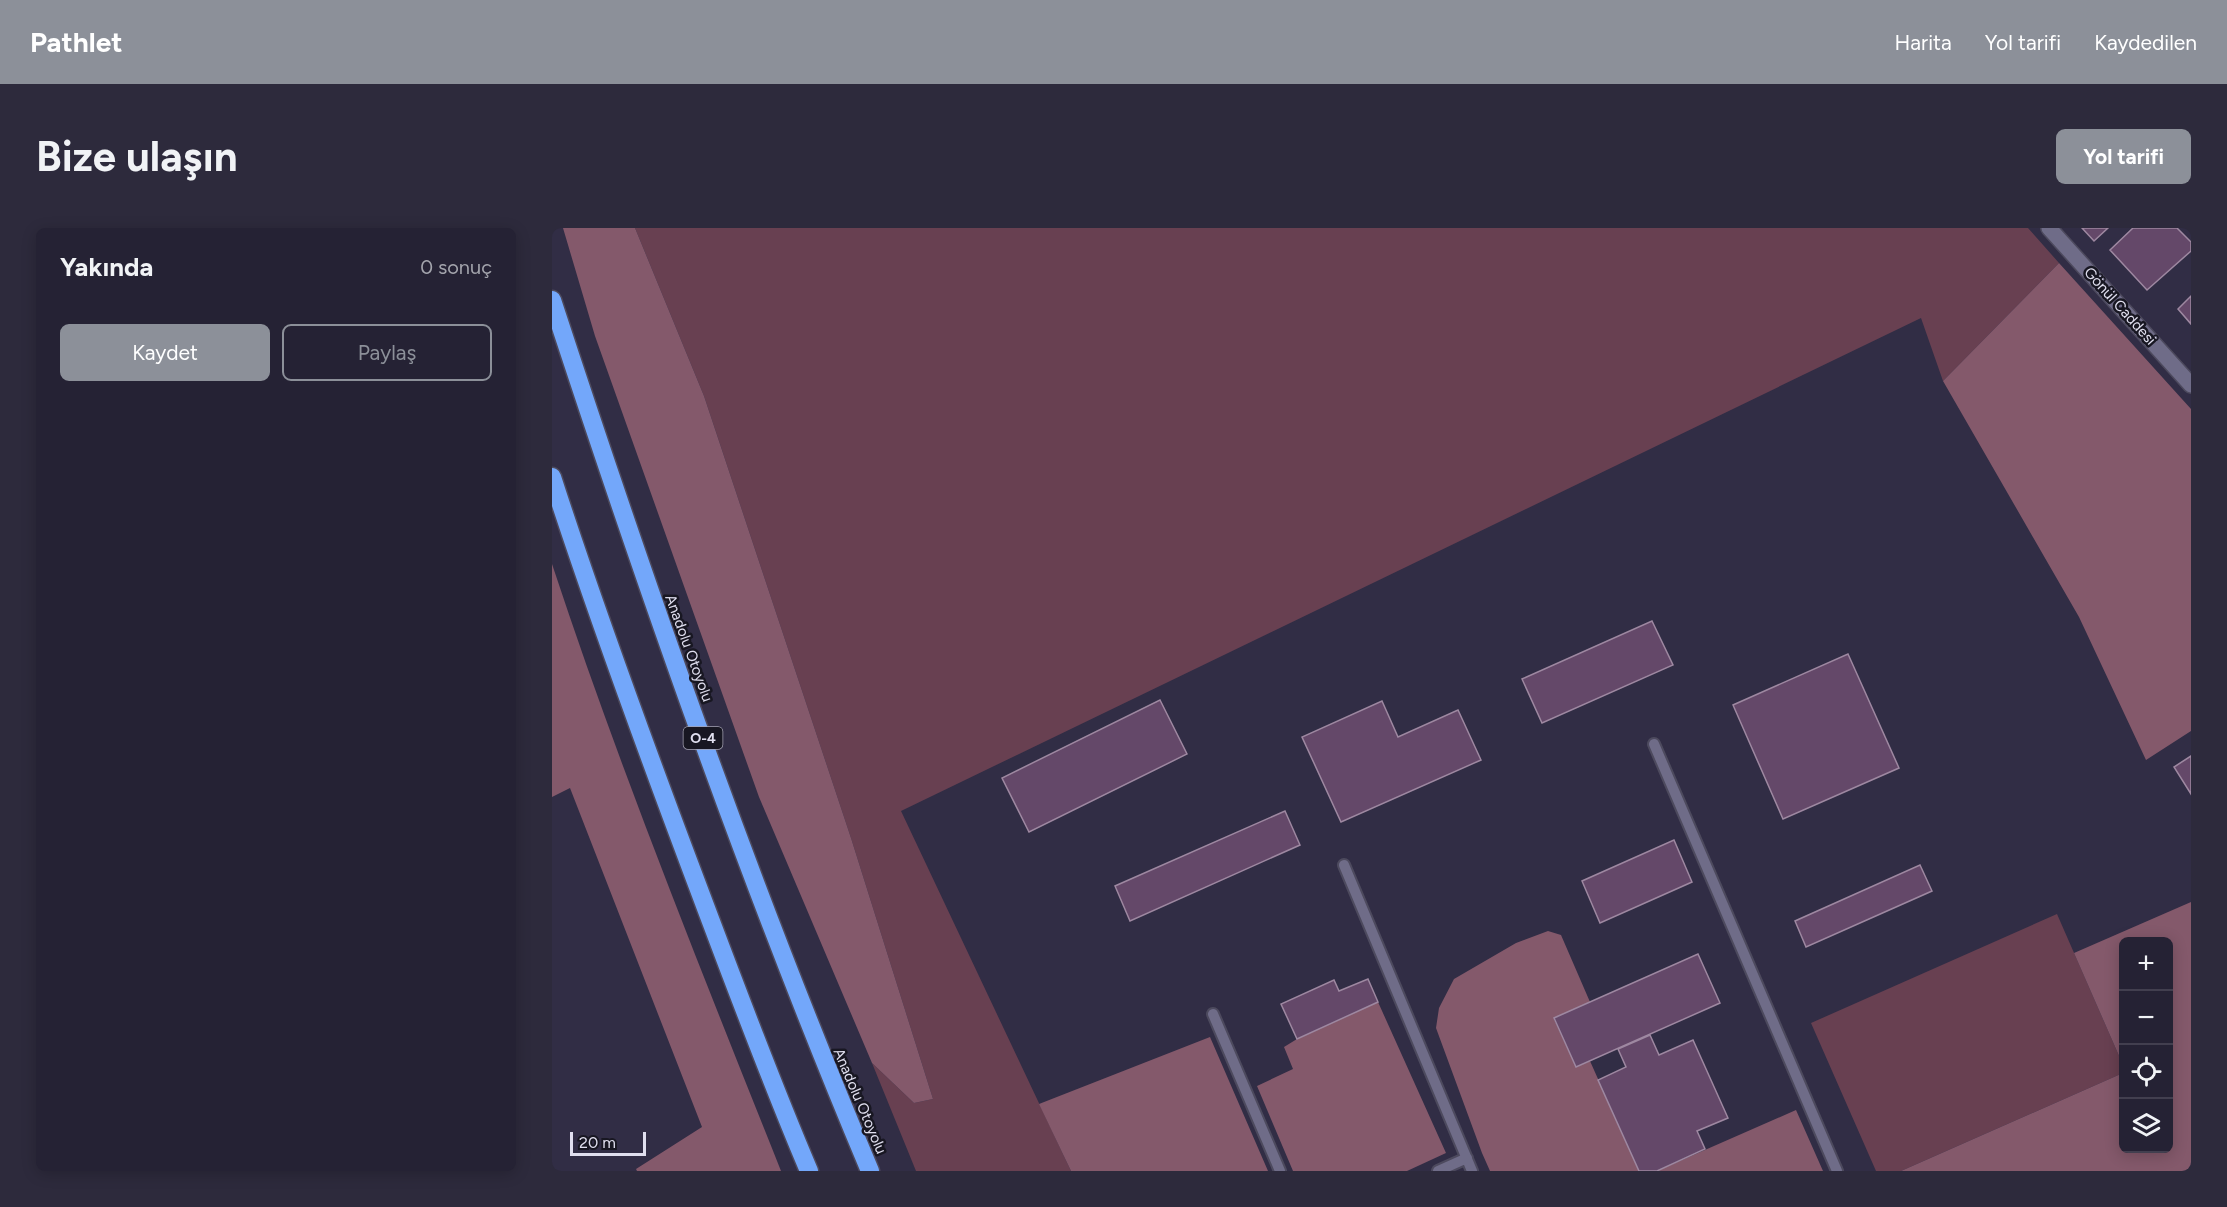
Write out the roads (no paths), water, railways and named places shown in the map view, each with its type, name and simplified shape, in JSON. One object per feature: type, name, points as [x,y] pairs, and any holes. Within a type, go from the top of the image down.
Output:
[{"type":"highway","name":"Anadolu Otoyolu","points":[[552,300],[679,673],[817,1046],[870,1171]]},
{"type":"highway","points":[[552,477],[596,614],[768,1074],[809,1171]]},
{"type":"street","name":"Gönül Caddesi","points":[[2049,228],[2191,385]]},
{"type":"lane","points":[[1654,744],[1838,1171]]},
{"type":"lane","points":[[1344,865],[1472,1171]]},
{"type":"lane","points":[[1213,1014],[1280,1171]]},
{"type":"lane","points":[[1438,1171],[1467,1158]]}]
